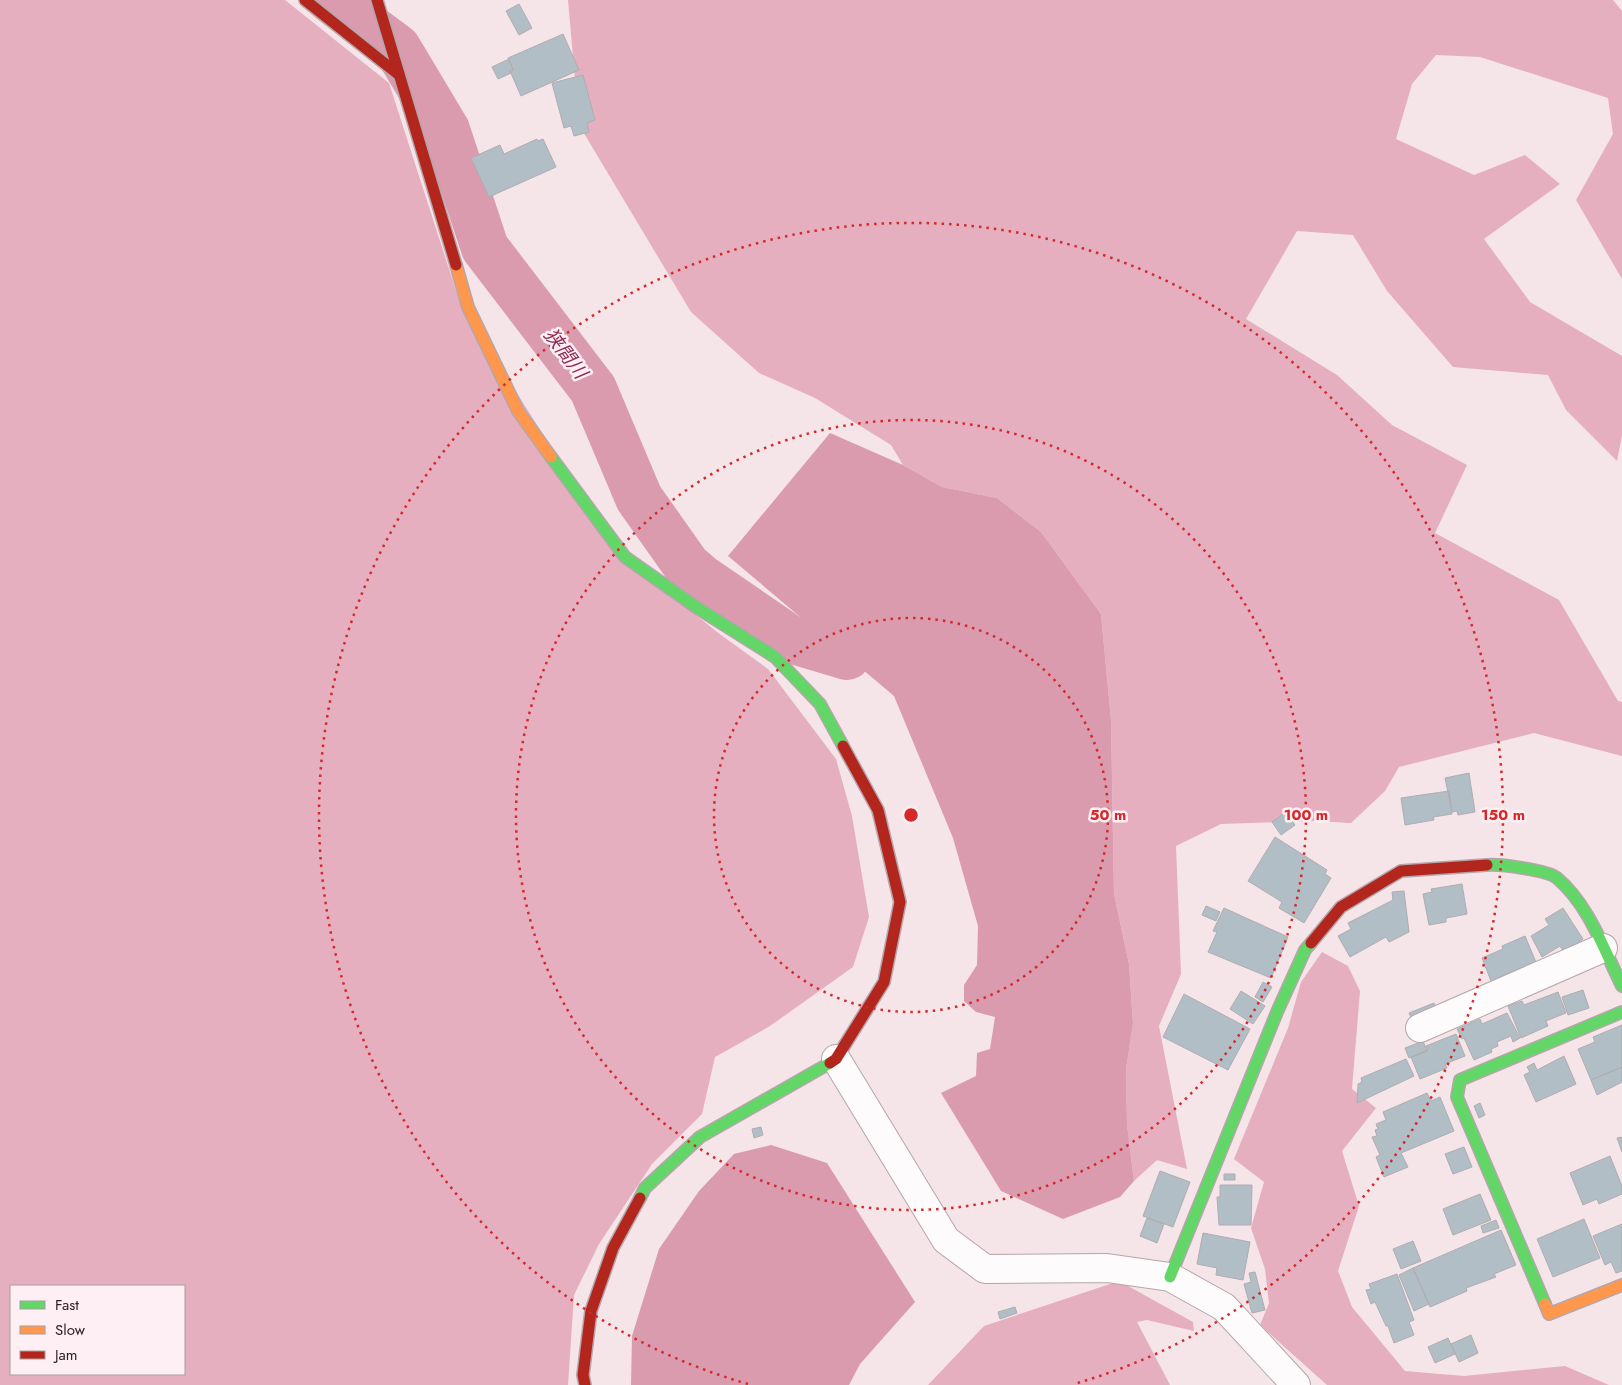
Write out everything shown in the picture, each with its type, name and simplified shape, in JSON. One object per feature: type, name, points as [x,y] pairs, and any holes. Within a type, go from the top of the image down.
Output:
[{"type":"street","points":[[305,0],[398,74]]},
{"type":"street","points":[[377,0],[468,306],[518,411],[625,557],[696,608],[775,656],[820,704],[878,810],[900,902],[884,982],[836,1059],[700,1137],[645,1188],[613,1248],[591,1310],[583,1375],[585,1385]]},
{"type":"street","points":[[1170,1277],[1277,1012],[1301,958],[1305,950],[1341,907],[1401,871],[1504,864],[1556,877],[1585,911],[1622,986]]},
{"type":"street","points":[[1420,1028],[1603,948]]},
{"type":"street","points":[[1622,1012],[1460,1080],[1457,1097],[1549,1314],[1622,1285]]},
{"type":"street","points":[[836,1059],[946,1240],[984,1269],[1107,1268],[1170,1277],[1224,1307],[1296,1385]]},
{"type":"shaded area","points":[[0,0],[285,0],[389,83],[460,303],[616,550],[717,632],[768,669],[836,759],[852,816],[869,917],[853,967],[770,1026],[715,1057],[702,1114],[652,1164],[599,1244],[574,1295],[568,1385],[0,1385]]},
{"type":"shaded area","points":[[568,0],[1613,0],[1622,11],[1622,279],[1576,200],[1613,134],[1608,98],[1480,57],[1436,55],[1412,84],[1396,139],[1474,175],[1525,155],[1560,184],[1484,239],[1530,302],[1622,356],[1622,435],[1617,461],[1566,410],[1548,375],[1453,367],[1387,291],[1353,235],[1297,231],[1246,319],[1337,375],[1392,425],[1467,465],[1435,533],[1559,600],[1618,701],[1622,702],[1622,756],[1534,733],[1399,767],[1385,791],[1351,823],[1315,821],[1221,824],[1176,846],[1181,974],[1159,1026],[1187,1169],[1157,1160],[1134,1181],[1127,1124],[1126,1069],[1133,1024],[1129,964],[1114,894],[1111,720],[1101,614],[1041,532],[997,498],[942,487],[903,465],[891,445],[815,398],[759,373],[691,312],[579,125]]},
{"type":"shaded area","points":[[830,433],[903,465],[942,487],[997,498],[1041,532],[1101,614],[1111,720],[1114,894],[1129,964],[1133,1024],[1126,1069],[1127,1124],[1134,1181],[1120,1197],[1063,1219],[1001,1191],[941,1093],[976,1076],[977,1053],[990,1049],[995,1017],[976,1012],[964,1001],[964,985],[977,965],[978,926],[953,838],[894,696],[728,556]]},
{"type":"shaded area","points":[[1322,952],[1348,966],[1360,991],[1352,1089],[1376,1108],[1342,1151],[1359,1206],[1338,1271],[1352,1307],[1405,1371],[1464,1376],[1565,1366],[1609,1385],[1327,1385],[1260,1325],[1269,1303],[1265,1269],[1251,1228],[1264,1182],[1234,1159],[1288,1028],[1301,982]]},
{"type":"shaded area","points":[[771,1145],[827,1163],[915,1302],[860,1364],[849,1385],[631,1385],[632,1336],[659,1249],[699,1191],[734,1154]]},
{"type":"shaded area","points":[[1119,1281],[1193,1322],[1194,1331],[1147,1320],[1137,1322],[1170,1385],[928,1385],[984,1326]]},
{"type":"building","points":[[519,4],[532,28],[519,35],[506,11]]},
{"type":"building","points":[[563,34],[579,70],[521,96],[510,71],[513,70],[508,58]]},
{"type":"building","points":[[509,59],[513,70],[510,71],[511,73],[498,79],[492,67]]},
{"type":"building","points":[[583,75],[595,120],[587,123],[589,132],[574,136],[571,126],[564,128],[552,83]]},
{"type":"building","points":[[537,139],[538,141],[543,139],[556,167],[489,197],[471,158],[500,145],[504,154]]},
{"type":"building","points":[[1469,773],[1475,812],[1458,815],[1457,811],[1452,812],[1445,778]]},
{"type":"building","points":[[1449,791],[1452,814],[1433,817],[1434,820],[1405,825],[1401,798]]},
{"type":"building","points":[[1286,812],[1295,825],[1281,835],[1272,822]]},
{"type":"building","points":[[1275,837],[1327,870],[1325,874],[1331,878],[1304,923],[1279,908],[1282,902],[1248,881]]},
{"type":"building","points":[[1462,884],[1467,914],[1446,918],[1446,922],[1429,925],[1423,894],[1432,892],[1431,889]]},
{"type":"building","points":[[1404,891],[1409,932],[1389,942],[1386,937],[1350,957],[1338,936],[1351,929],[1348,923],[1393,900],[1392,892]]},
{"type":"building","points":[[1206,906],[1220,912],[1216,921],[1202,915]]},
{"type":"building","points":[[1224,908],[1288,937],[1271,978],[1208,952],[1217,932],[1213,931]]},
{"type":"building","points":[[1563,908],[1583,939],[1575,945],[1577,948],[1566,955],[1560,946],[1542,957],[1531,936],[1549,925],[1545,919]]},
{"type":"building","points":[[1525,936],[1538,967],[1526,967],[1491,981],[1482,958],[1503,949],[1502,946]]},
{"type":"building","points":[[1263,982],[1272,987],[1263,1002],[1255,997]]},
{"type":"building","points":[[1583,990],[1589,1008],[1568,1015],[1562,997]]},
{"type":"building","points":[[1241,991],[1265,1006],[1253,1024],[1230,1009]]},
{"type":"building","points":[[1558,992],[1566,1013],[1546,1021],[1548,1026],[1521,1038],[1508,1006],[1522,1001],[1524,1005]]},
{"type":"building","points":[[1184,994],[1250,1029],[1228,1070],[1163,1037]]},
{"type":"building","points":[[1434,1003],[1436,1010],[1412,1019],[1409,1013]]},
{"type":"building","points":[[1507,1013],[1520,1038],[1513,1042],[1511,1036],[1497,1042],[1498,1046],[1491,1049],[1492,1052],[1474,1060],[1464,1038],[1462,1039],[1457,1029],[1480,1019],[1482,1024]]},
{"type":"building","points":[[1622,1025],[1622,1067],[1591,1080],[1578,1049],[1595,1042],[1593,1037]]},
{"type":"building","points":[[1456,1034],[1465,1056],[1445,1064],[1447,1068],[1420,1079],[1411,1057],[1428,1050],[1426,1046]]},
{"type":"building","points":[[1423,1041],[1427,1051],[1409,1058],[1405,1048]]},
{"type":"building","points":[[1564,1056],[1576,1084],[1536,1102],[1524,1075],[1530,1072],[1527,1067],[1534,1063],[1537,1070]]},
{"type":"building","points":[[1406,1059],[1414,1076],[1357,1103],[1358,1084],[1362,1082],[1361,1078]]},
{"type":"building","points":[[1622,1067],[1622,1082],[1597,1095],[1591,1080]]},
{"type":"building","points":[[1427,1093],[1431,1101],[1440,1097],[1454,1131],[1401,1153],[1408,1167],[1384,1177],[1376,1157],[1380,1155],[1372,1137],[1377,1136],[1375,1130],[1378,1129],[1376,1124],[1386,1120],[1383,1112]]},
{"type":"building","points":[[1480,1103],[1485,1115],[1479,1118],[1474,1106]]},
{"type":"building","points":[[761,1127],[763,1135],[754,1138],[752,1129]]},
{"type":"building","points":[[1622,1137],[1622,1152],[1617,1138]]},
{"type":"building","points":[[1464,1147],[1472,1167],[1453,1174],[1445,1154]]},
{"type":"building","points":[[1610,1156],[1622,1186],[1622,1194],[1599,1204],[1597,1199],[1583,1205],[1570,1173]]},
{"type":"building","points":[[1160,1171],[1190,1182],[1173,1227],[1143,1216]]},
{"type":"building","points":[[1224,1174],[1235,1174],[1235,1180],[1224,1180]]},
{"type":"building","points":[[1220,1185],[1252,1185],[1251,1225],[1219,1225],[1217,1197],[1220,1197]]},
{"type":"building","points":[[1480,1194],[1491,1220],[1453,1235],[1443,1209]]},
{"type":"building","points":[[1147,1218],[1164,1224],[1157,1243],[1140,1236]]},
{"type":"building","points":[[1584,1219],[1600,1258],[1553,1277],[1537,1239]]},
{"type":"building","points":[[1496,1220],[1499,1228],[1483,1233],[1481,1226]]},
{"type":"building","points":[[1622,1224],[1622,1271],[1616,1273],[1611,1262],[1605,1265],[1593,1236]]},
{"type":"building","points":[[1501,1230],[1516,1265],[1494,1274],[1496,1277],[1466,1288],[1467,1291],[1430,1307],[1413,1268]]},
{"type":"building","points":[[1203,1233],[1250,1242],[1243,1280],[1216,1275],[1217,1268],[1197,1264]]},
{"type":"building","points":[[1413,1241],[1421,1261],[1401,1269],[1393,1249]]},
{"type":"building","points":[[1413,1268],[1429,1304],[1414,1311],[1399,1275]]},
{"type":"building","points":[[1255,1272],[1265,1310],[1252,1313],[1244,1284],[1251,1282],[1249,1273]]},
{"type":"building","points":[[1397,1274],[1414,1320],[1409,1322],[1414,1335],[1394,1343],[1388,1326],[1386,1326],[1375,1302],[1371,1304],[1366,1290],[1371,1289],[1369,1284]]},
{"type":"building","points":[[1015,1307],[1017,1313],[1000,1319],[998,1312]]},
{"type":"building","points":[[1471,1335],[1478,1353],[1459,1362],[1451,1344]]},
{"type":"building","points":[[1448,1338],[1455,1354],[1435,1363],[1428,1347]]},
{"type":"waterway","name":"狭間川","points":[[332,0],[397,48],[446,130],[485,248],[593,389],[639,498],[687,566],[701,578],[790,639],[847,656]]},
{"type":"traffic: fast","points":[[551,457],[625,557],[696,607],[775,657],[820,704],[843,746]]},
{"type":"traffic: fast","points":[[1487,865],[1534,870],[1557,878],[1578,901],[1587,915],[1622,986]]},
{"type":"traffic: fast","points":[[1170,1277],[1277,1012],[1305,950],[1311,943]]},
{"type":"traffic: fast","points":[[1545,1304],[1457,1097],[1460,1080],[1622,1012]]},
{"type":"traffic: fast","points":[[640,1198],[645,1188],[700,1137],[830,1063]]},
{"type":"traffic: slow","points":[[456,265],[468,307],[518,411],[551,457]]},
{"type":"traffic: slow","points":[[1545,1304],[1549,1314],[1622,1285]]},
{"type":"traffic: jam","points":[[305,0],[398,74]]},
{"type":"traffic: jam","points":[[377,0],[456,265]]},
{"type":"traffic: jam","points":[[830,1063],[836,1059],[884,982],[900,902],[878,810],[843,746]]},
{"type":"traffic: jam","points":[[1311,943],[1341,907],[1401,871],[1487,865]]},
{"type":"traffic: jam","points":[[585,1385],[583,1375],[591,1311],[613,1248],[640,1198]]}]
